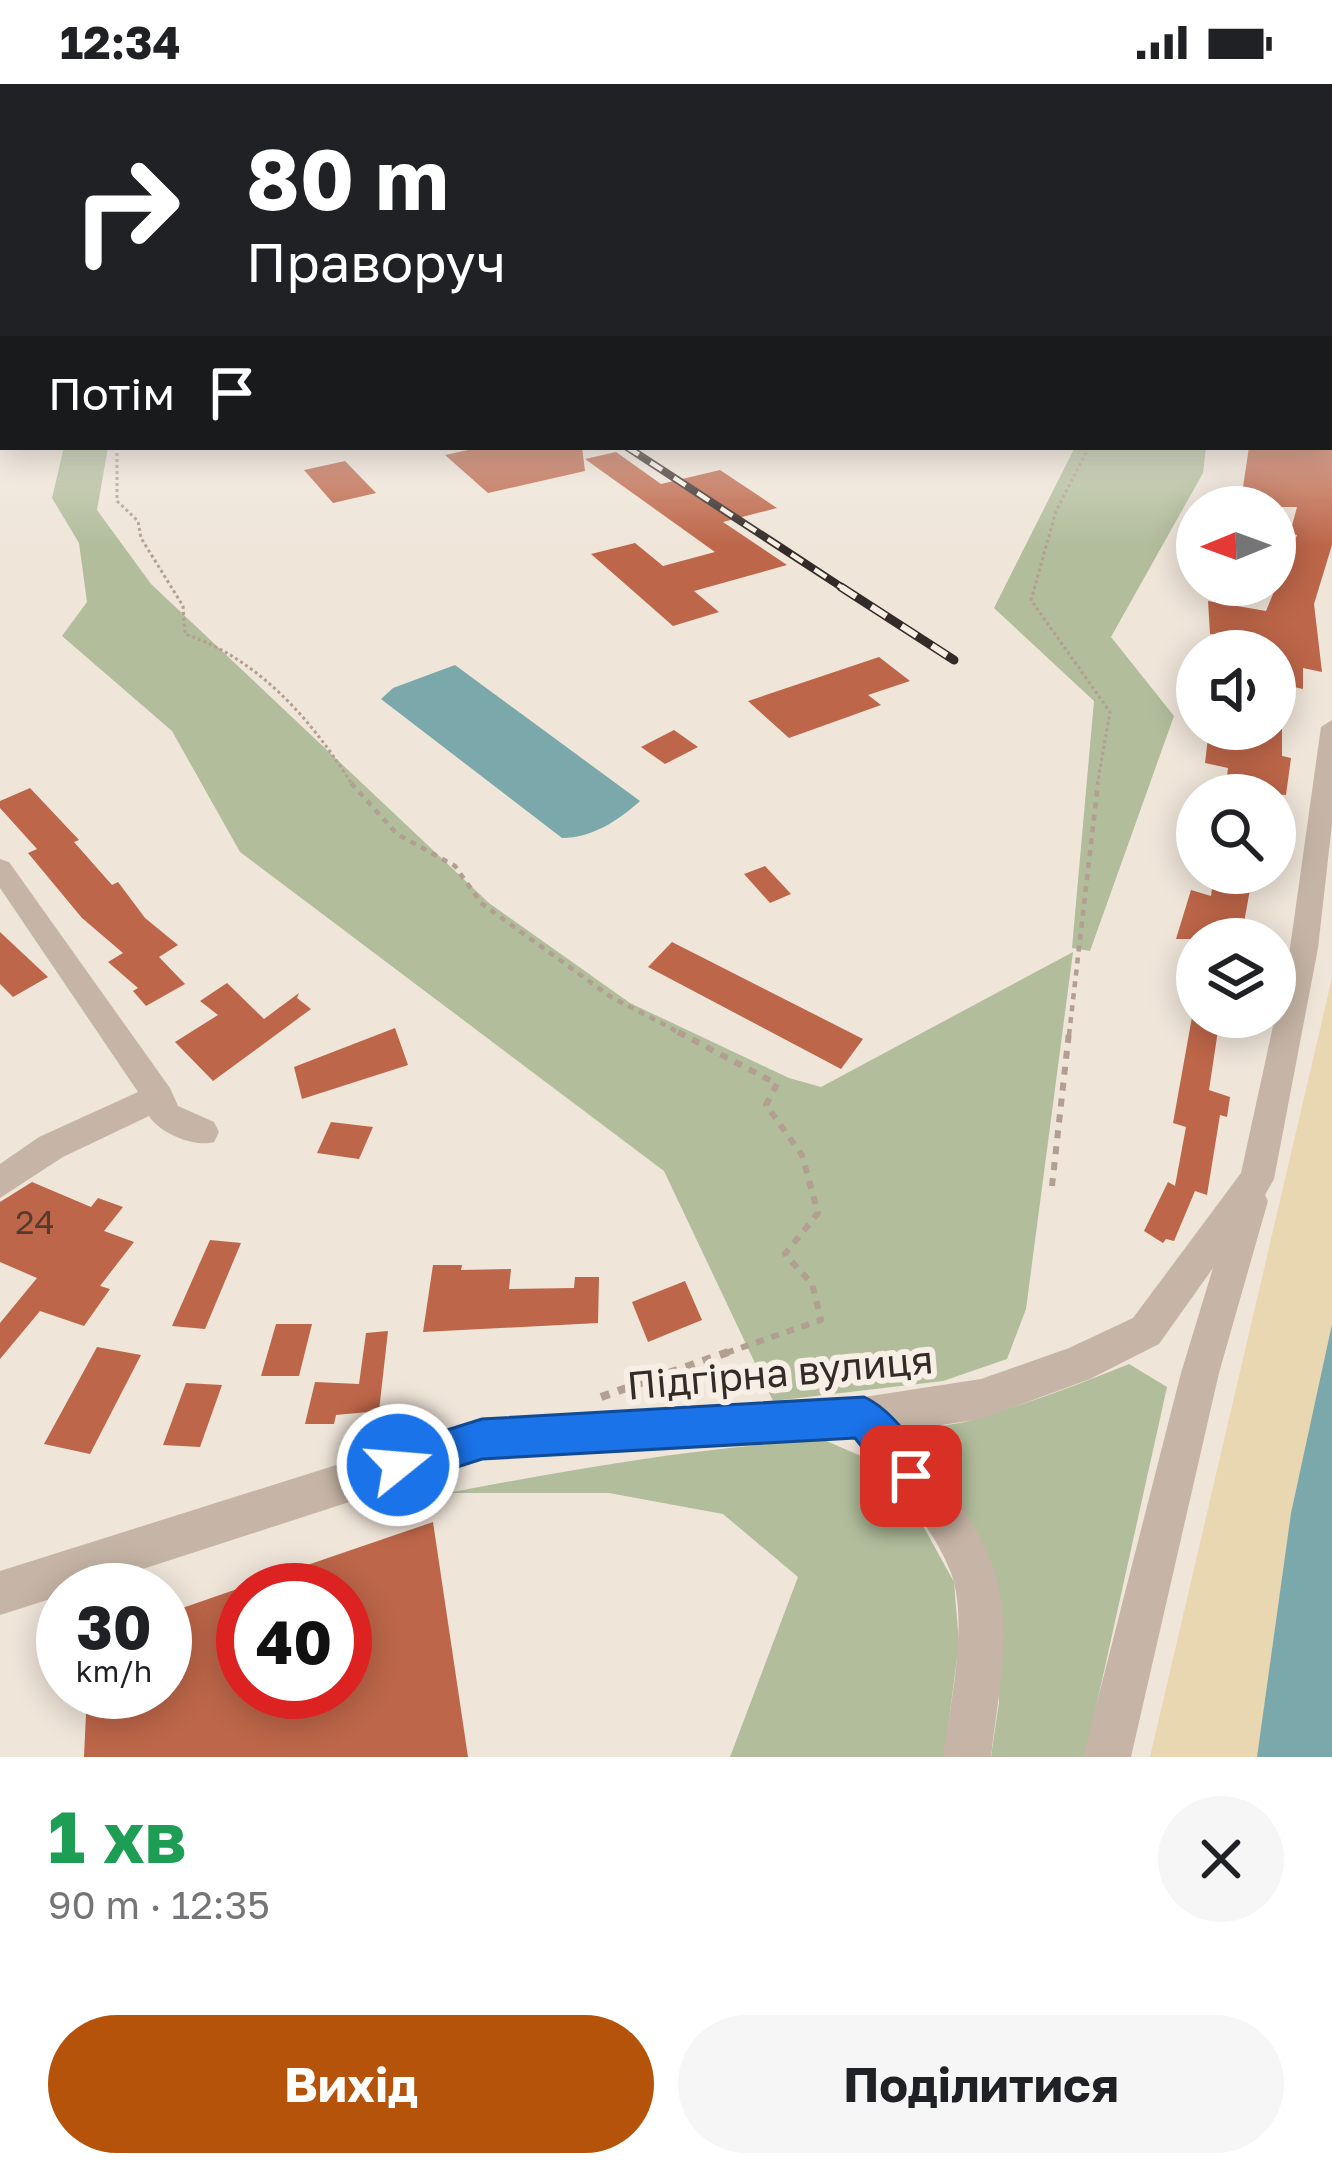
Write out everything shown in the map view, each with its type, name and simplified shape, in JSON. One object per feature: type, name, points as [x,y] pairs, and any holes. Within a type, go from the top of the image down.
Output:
[{"type":"street","name":"Підгірна вулиця","points":[[0,1593],[482,1439],[864,1418],[981,1399],[1076,1365],[1146,1331],[1257,1179],[1304,947],[1332,727]]},
{"type":"street","points":[[0,868],[159,1097],[164,1115],[203,1132]]},
{"type":"street","points":[[0,1183],[51,1147],[159,1097]]},
{"type":"street","points":[[1107,1757],[1199,1373],[1257,1179]]},
{"type":"street","points":[[864,1418],[934,1505],[976,1580],[977,1676],[968,1757]]},
{"type":"path","points":[[117,450],[117,501],[138,521],[141,538],[183,606],[185,634],[220,646],[277,690],[323,737],[352,786],[397,834],[454,866],[482,903],[611,997],[777,1084],[766,1105],[802,1155],[818,1213],[785,1254],[812,1284],[821,1320],[595,1399]]},
{"type":"path","points":[[1052,1186],[1093,812],[1110,712],[1030,600],[1056,511],[1087,450]]},
{"type":"green space","points":[[63,450],[107,450],[97,510],[151,584],[489,903],[630,1003],[789,1078],[821,1087],[1073,952],[1026,1309],[1007,1359],[943,1381],[773,1401],[664,1171],[240,852],[172,731],[62,636],[87,602],[79,543],[52,498]]},
{"type":"green space","points":[[1073,450],[1206,450],[1196,486],[1176,486],[1176,521],[1111,637],[1174,716],[1090,951],[1072,948],[1094,701],[994,608]]},
{"type":"green space","points":[[1129,1364],[1167,1387],[1085,1757],[991,1757],[999,1702],[997,1612],[909,1451],[912,1435],[1015,1407]]},
{"type":"green space","points":[[824,1440],[875,1462],[917,1515],[954,1582],[959,1643],[944,1757],[730,1757],[798,1577],[723,1514],[609,1493],[448,1493],[635,1460]]},
{"type":"sand","points":[[1332,978],[1332,1324],[1291,1513],[1257,1757],[1150,1757]]},
{"type":"water","points":[[455,665],[640,801],[604,827],[562,838],[381,699],[393,688]]},
{"type":"water","points":[[1332,1324],[1332,1757],[1257,1757],[1291,1513]]},
{"type":"building","points":[[468,450],[582,450],[585,471],[488,493],[445,455]]},
{"type":"building","points":[[1249,450],[1332,450],[1332,545],[1314,604],[1322,672],[1303,668],[1303,689],[1296,688],[1296,630],[1210,630],[1208,606],[1266,611],[1268,606],[1296,606],[1296,486],[1243,486]]},
{"type":"building","points":[[616,452],[661,484],[720,470],[777,508],[723,522],[787,565],[694,591],[719,612],[673,626],[591,554],[635,543],[663,566],[715,552],[585,459]]},
{"type":"building","points":[[345,461],[376,493],[333,503],[304,470]]},
{"type":"building","points":[[879,657],[910,681],[868,695],[881,705],[789,738],[748,701]]},
{"type":"building","points":[[674,730],[698,747],[665,764],[641,747]]},
{"type":"building","points":[[1207,750],[1282,750],[1282,756],[1291,758],[1289,774],[1227,774],[1228,768],[1205,763]]},
{"type":"building","points":[[30,788],[79,840],[74,842],[112,885],[118,882],[145,918],[178,945],[159,957],[185,984],[146,1006],[133,991],[138,988],[108,962],[123,953],[82,918],[28,853],[37,849],[0,808],[0,801]]},
{"type":"building","points":[[765,866],[791,894],[770,903],[744,874]]},
{"type":"building","points":[[1190,894],[1249,894],[1245,918],[1182,918]]},
{"type":"building","points":[[0,932],[48,977],[13,997],[0,984]]},
{"type":"building","points":[[672,942],[863,1039],[841,1069],[648,967]]},
{"type":"building","points":[[227,983],[264,1019],[299,993],[297,998],[311,1009],[213,1081],[175,1042],[218,1015],[200,1001]]},
{"type":"building","points":[[395,1028],[408,1065],[302,1099],[294,1067]]},
{"type":"building","points":[[1188,1038],[1217,1038],[1209,1090],[1230,1097],[1227,1117],[1220,1115],[1207,1195],[1195,1191],[1174,1241],[1163,1243],[1144,1231],[1168,1182],[1175,1186],[1186,1127],[1173,1123]]},
{"type":"building","points":[[331,1122],[373,1127],[359,1159],[317,1153]]},
{"type":"building","points":[[32,1182],[91,1207],[98,1198],[123,1207],[104,1231],[134,1242],[100,1286],[110,1289],[84,1326],[40,1311],[0,1359],[0,1323],[37,1278],[0,1262],[0,1202]]},
{"type":"building","points":[[210,1240],[241,1243],[205,1329],[172,1326]]},
{"type":"building","points":[[433,1265],[511,1269],[509,1289],[574,1288],[575,1277],[599,1277],[598,1323],[423,1332]]},
{"type":"building","points":[[685,1281],[702,1320],[648,1342],[632,1302]]},
{"type":"building","points":[[276,1324],[312,1324],[299,1376],[261,1376]]},
{"type":"building","points":[[388,1331],[379,1411],[336,1415],[334,1424],[305,1424],[315,1382],[359,1384],[366,1333]]},
{"type":"building","points":[[97,1347],[141,1355],[90,1454],[44,1444]]},
{"type":"building","points":[[186,1383],[222,1385],[200,1447],[163,1445]]},
{"type":"building","points":[[433,1522],[468,1757],[84,1757],[86,1719],[192,1719],[192,1605],[216,1596],[216,1719],[372,1719],[372,1563],[313,1563]]},
{"type":"railway","points":[[632,450],[846,590]]},
{"type":"railway","points":[[841,587],[954,660]]},
{"type":"route","points":[[398,1465],[482,1439],[864,1418],[911,1476]]}]
